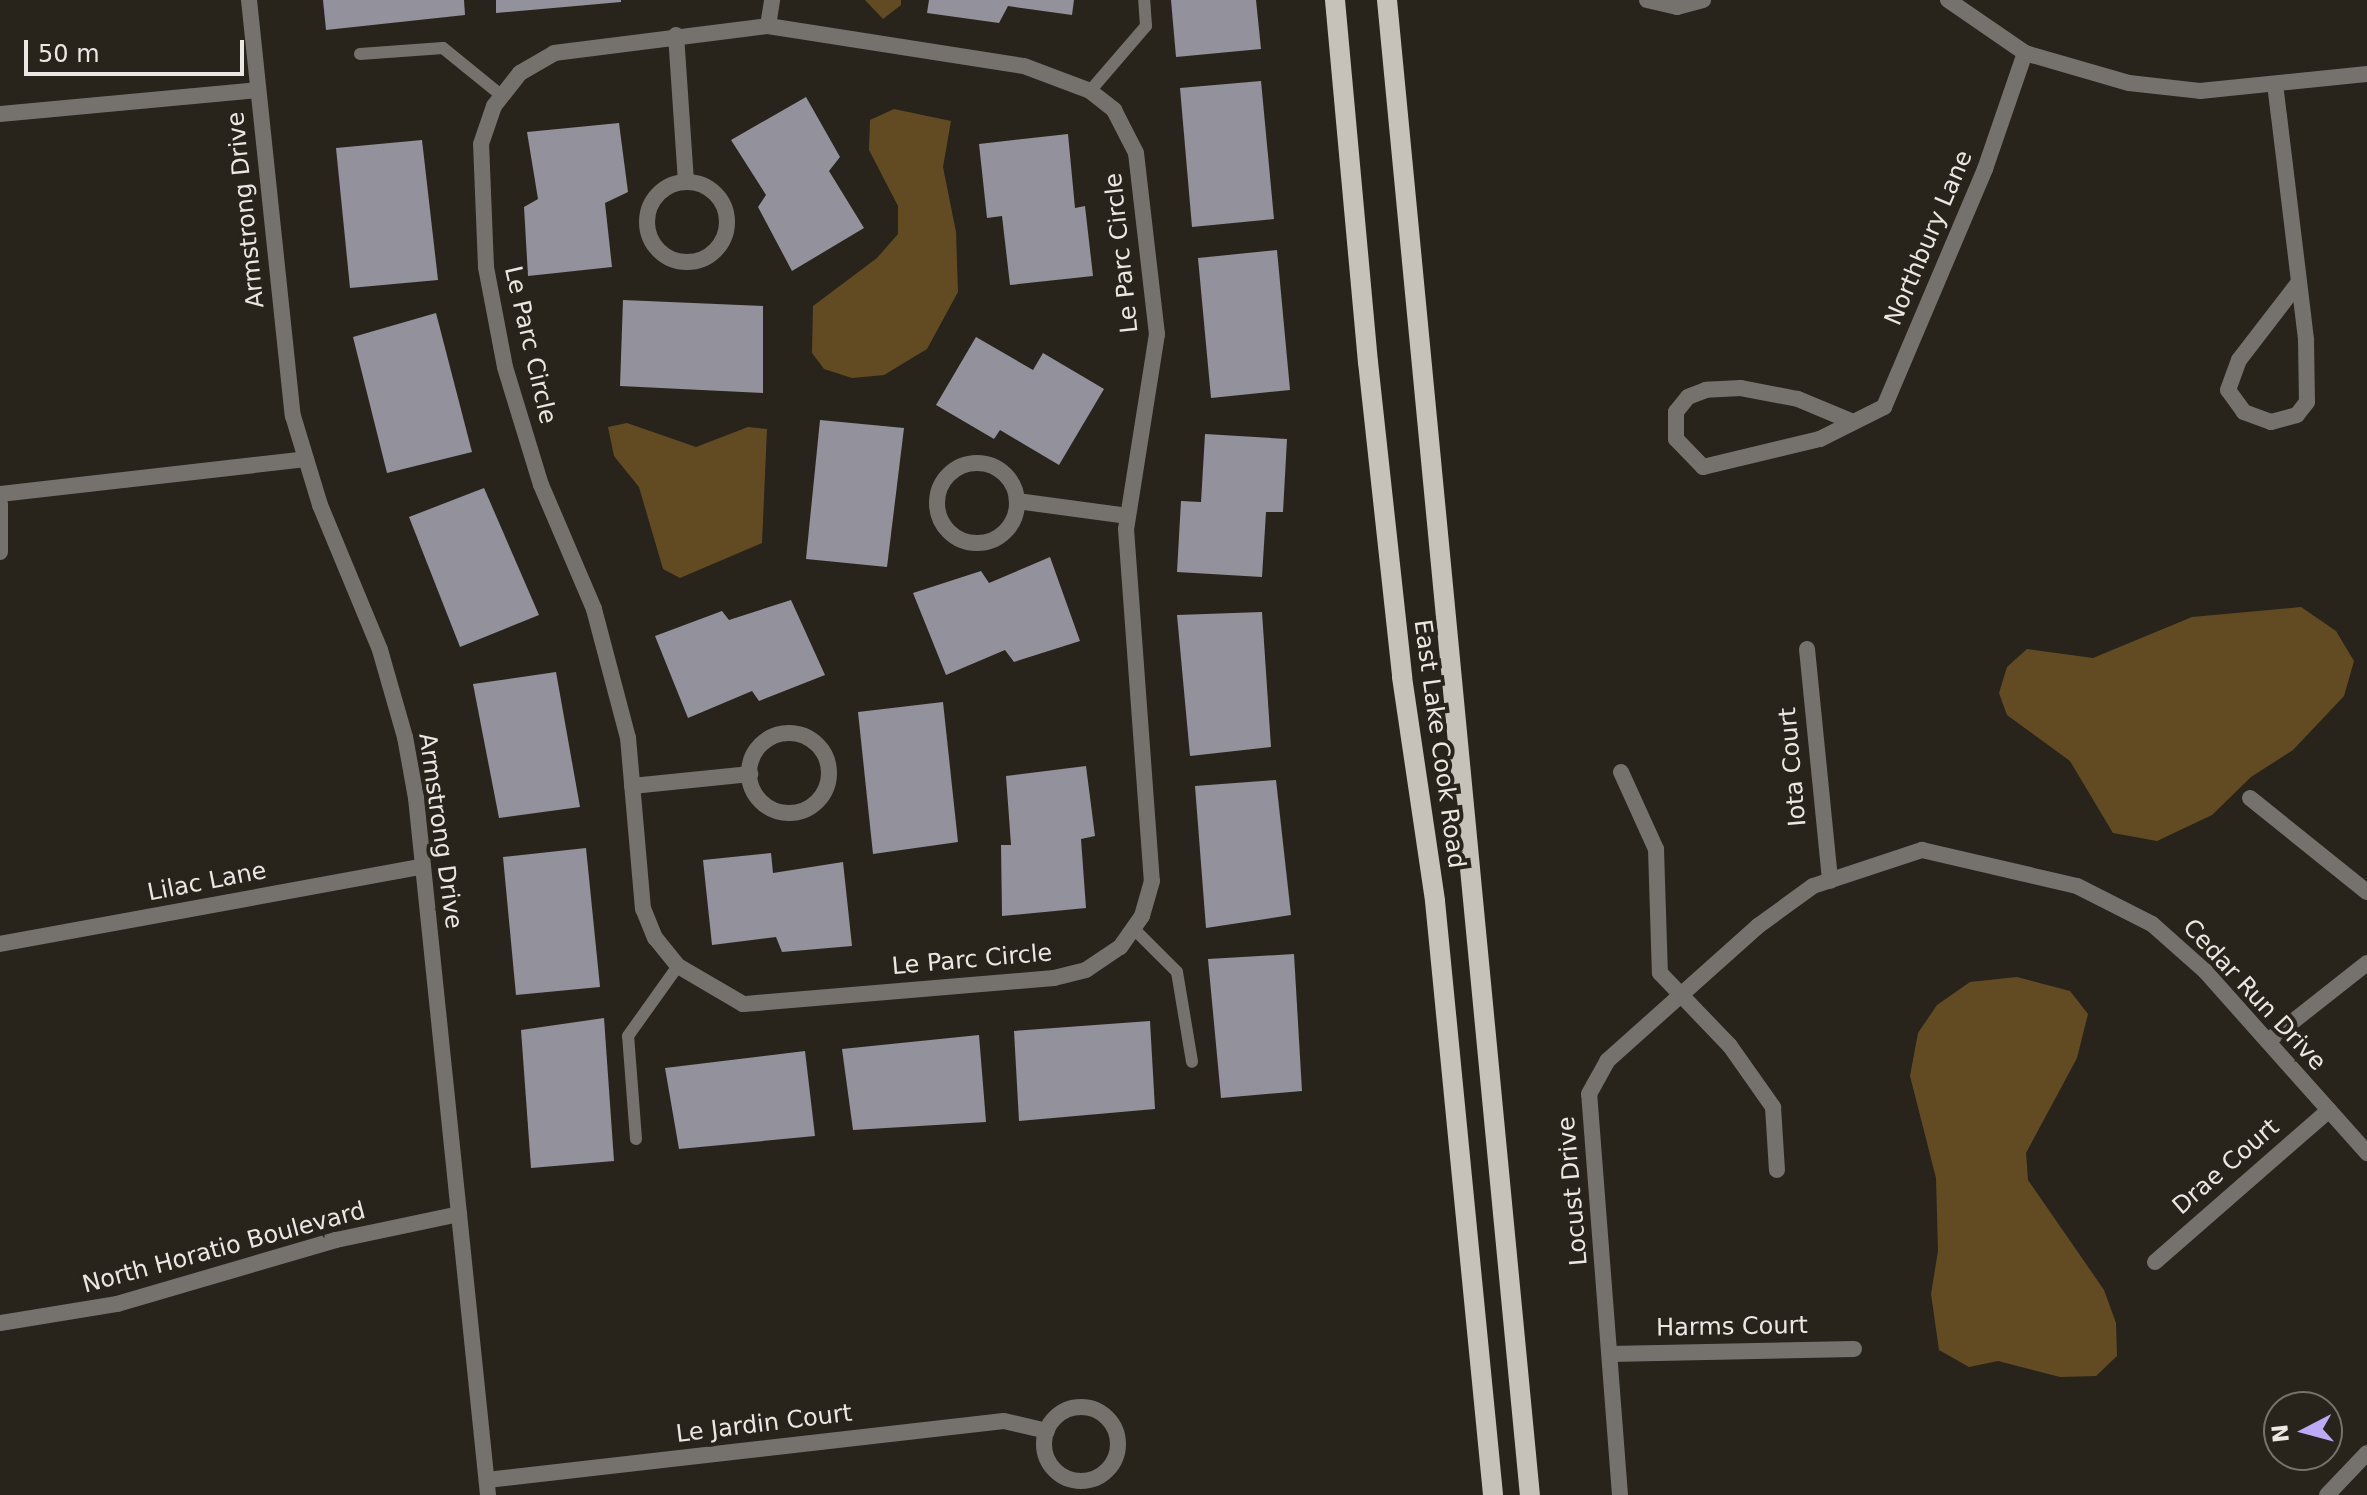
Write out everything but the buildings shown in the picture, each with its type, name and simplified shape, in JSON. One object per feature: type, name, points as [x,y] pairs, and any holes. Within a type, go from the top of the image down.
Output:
[{"type":"main road","name":"East Lake Cook Road","points":[[1335,0],[1369,378],[1402,677],[1435,901],[1493,1495]]},
{"type":"main road","name":"East Lake Cook Road","points":[[1387,0],[1530,1495]]},
{"type":"street","name":"Armstrong Drive","points":[[249,0],[293,416],[306,459],[389,679],[405,737],[423,866],[488,1487]]},
{"type":"street","points":[[768,26],[772,0]]},
{"type":"street","points":[[1647,0],[1677,7],[1703,0]]},
{"type":"street","points":[[1953,1],[2025,53],[2129,83],[2200,91],[2367,74]]},
{"type":"street","name":"Le Parc Circle","points":[[768,26],[1024,66],[1090,91],[1114,110],[1136,153],[1157,334],[1128,516],[1132,659],[1152,881],[1133,928],[1120,947],[1086,970],[1054,978],[743,1004],[678,966],[655,938],[643,909],[628,738],[594,609],[541,485],[497,324],[479,180],[481,144],[502,96],[520,73],[554,53],[676,35],[768,26]]},
{"type":"street","points":[[676,35],[686,181]]},
{"type":"street","name":"Northbury Lane","points":[[1853,422],[1798,399],[1741,388],[1706,390],[1688,397],[1676,412],[1676,439],[1703,467],[1820,439],[1884,407],[1985,169],[2025,53]]},
{"type":"street","points":[[2275,84],[2299,282],[2307,402],[2297,415],[2271,422],[2244,412],[2228,390],[2239,360],[2299,282]]},
{"type":"street","points":[[0,114],[258,90]]},
{"type":"street","points":[[686,181],[711,189],[720,199],[727,224],[717,248],[695,261],[682,262],[659,251],[651,240],[648,213],[661,191],[686,181]]},
{"type":"street","points":[[0,494],[306,459]]},
{"type":"street","points":[[976,463],[1002,471],[1017,501],[1008,529],[986,542],[973,543],[950,532],[938,508],[943,482],[963,465],[976,463]]},
{"type":"street","points":[[1017,501],[1128,516]]},
{"type":"street","points":[[0,504],[0,552]]},
{"type":"street","name":"Iota Court","points":[[1807,649],[1830,881]]},
{"type":"street","points":[[788,733],[801,735],[822,751],[829,776],[826,789],[809,808],[784,813],[761,802],[750,774],[755,753],[763,743],[788,733]]},
{"type":"street","points":[[1621,772],[1656,849],[1660,973],[1730,1046],[1773,1107],[1777,1170]]},
{"type":"street","points":[[632,786],[750,774]]},
{"type":"street","points":[[2250,798],[2367,892]]},
{"type":"street","name":"Cedar Run Drive","points":[[1813,886],[1922,850],[2077,886],[2152,924],[2205,971],[2367,1153]]},
{"type":"street","name":"Lilac Lane","points":[[0,944],[423,866]]},
{"type":"street","name":"Locust Drive","points":[[1620,1495],[1589,1094],[1607,1061],[1758,926],[1813,886]]},
{"type":"street","points":[[2268,1041],[2367,963]]},
{"type":"street","name":"Drae Court","points":[[2155,1262],[2329,1110]]},
{"type":"street","name":"North Horatio Boulevard","points":[[0,1323],[117,1304],[336,1240],[459,1214]]},
{"type":"street","name":"Harms Court","points":[[1610,1354],[1854,1349]]},
{"type":"street","points":[[1092,1408],[1103,1414],[1117,1434],[1116,1458],[1099,1477],[1075,1481],[1063,1477],[1047,1459],[1047,1431],[1068,1409],[1092,1408]]},
{"type":"street","name":"Le Jardin Court","points":[[488,1487],[1004,1421],[1047,1431]]},
{"type":"street","points":[[2327,1495],[2367,1453]]},
{"type":"lane","points":[[1090,91],[1146,26],[1144,0]]},
{"type":"lane","points":[[360,54],[443,48],[502,96]]},
{"type":"lane","points":[[1133,928],[1177,972],[1192,1062]]},
{"type":"lane","points":[[636,1139],[628,1036],[678,966]]},
{"type":"shaded area","points":[[865,0],[901,0],[901,5],[883,19]]},
{"type":"shaded area","points":[[894,109],[951,121],[943,167],[956,232],[958,292],[927,349],[884,375],[852,378],[824,369],[812,353],[813,306],[877,258],[898,234],[898,206],[869,150],[870,120]]},
{"type":"shaded area","points":[[627,423],[696,447],[748,427],[767,429],[762,543],[680,578],[663,569],[639,487],[614,456],[608,427]]},
{"type":"shaded area","points":[[2301,607],[2336,631],[2354,661],[2344,696],[2293,750],[2251,777],[2212,815],[2157,841],[2113,833],[2070,761],[2007,715],[1999,693],[2007,667],[2027,649],[2093,658],[2192,617]]},
{"type":"shaded area","points":[[2017,977],[2070,991],[2088,1014],[2077,1058],[2026,1153],[2028,1180],[2104,1290],[2116,1323],[2117,1356],[2096,1376],[2060,1377],[1998,1361],[1969,1367],[1939,1350],[1931,1294],[1938,1251],[1936,1178],[1910,1076],[1918,1033],[1937,1005],[1970,982]]}]
